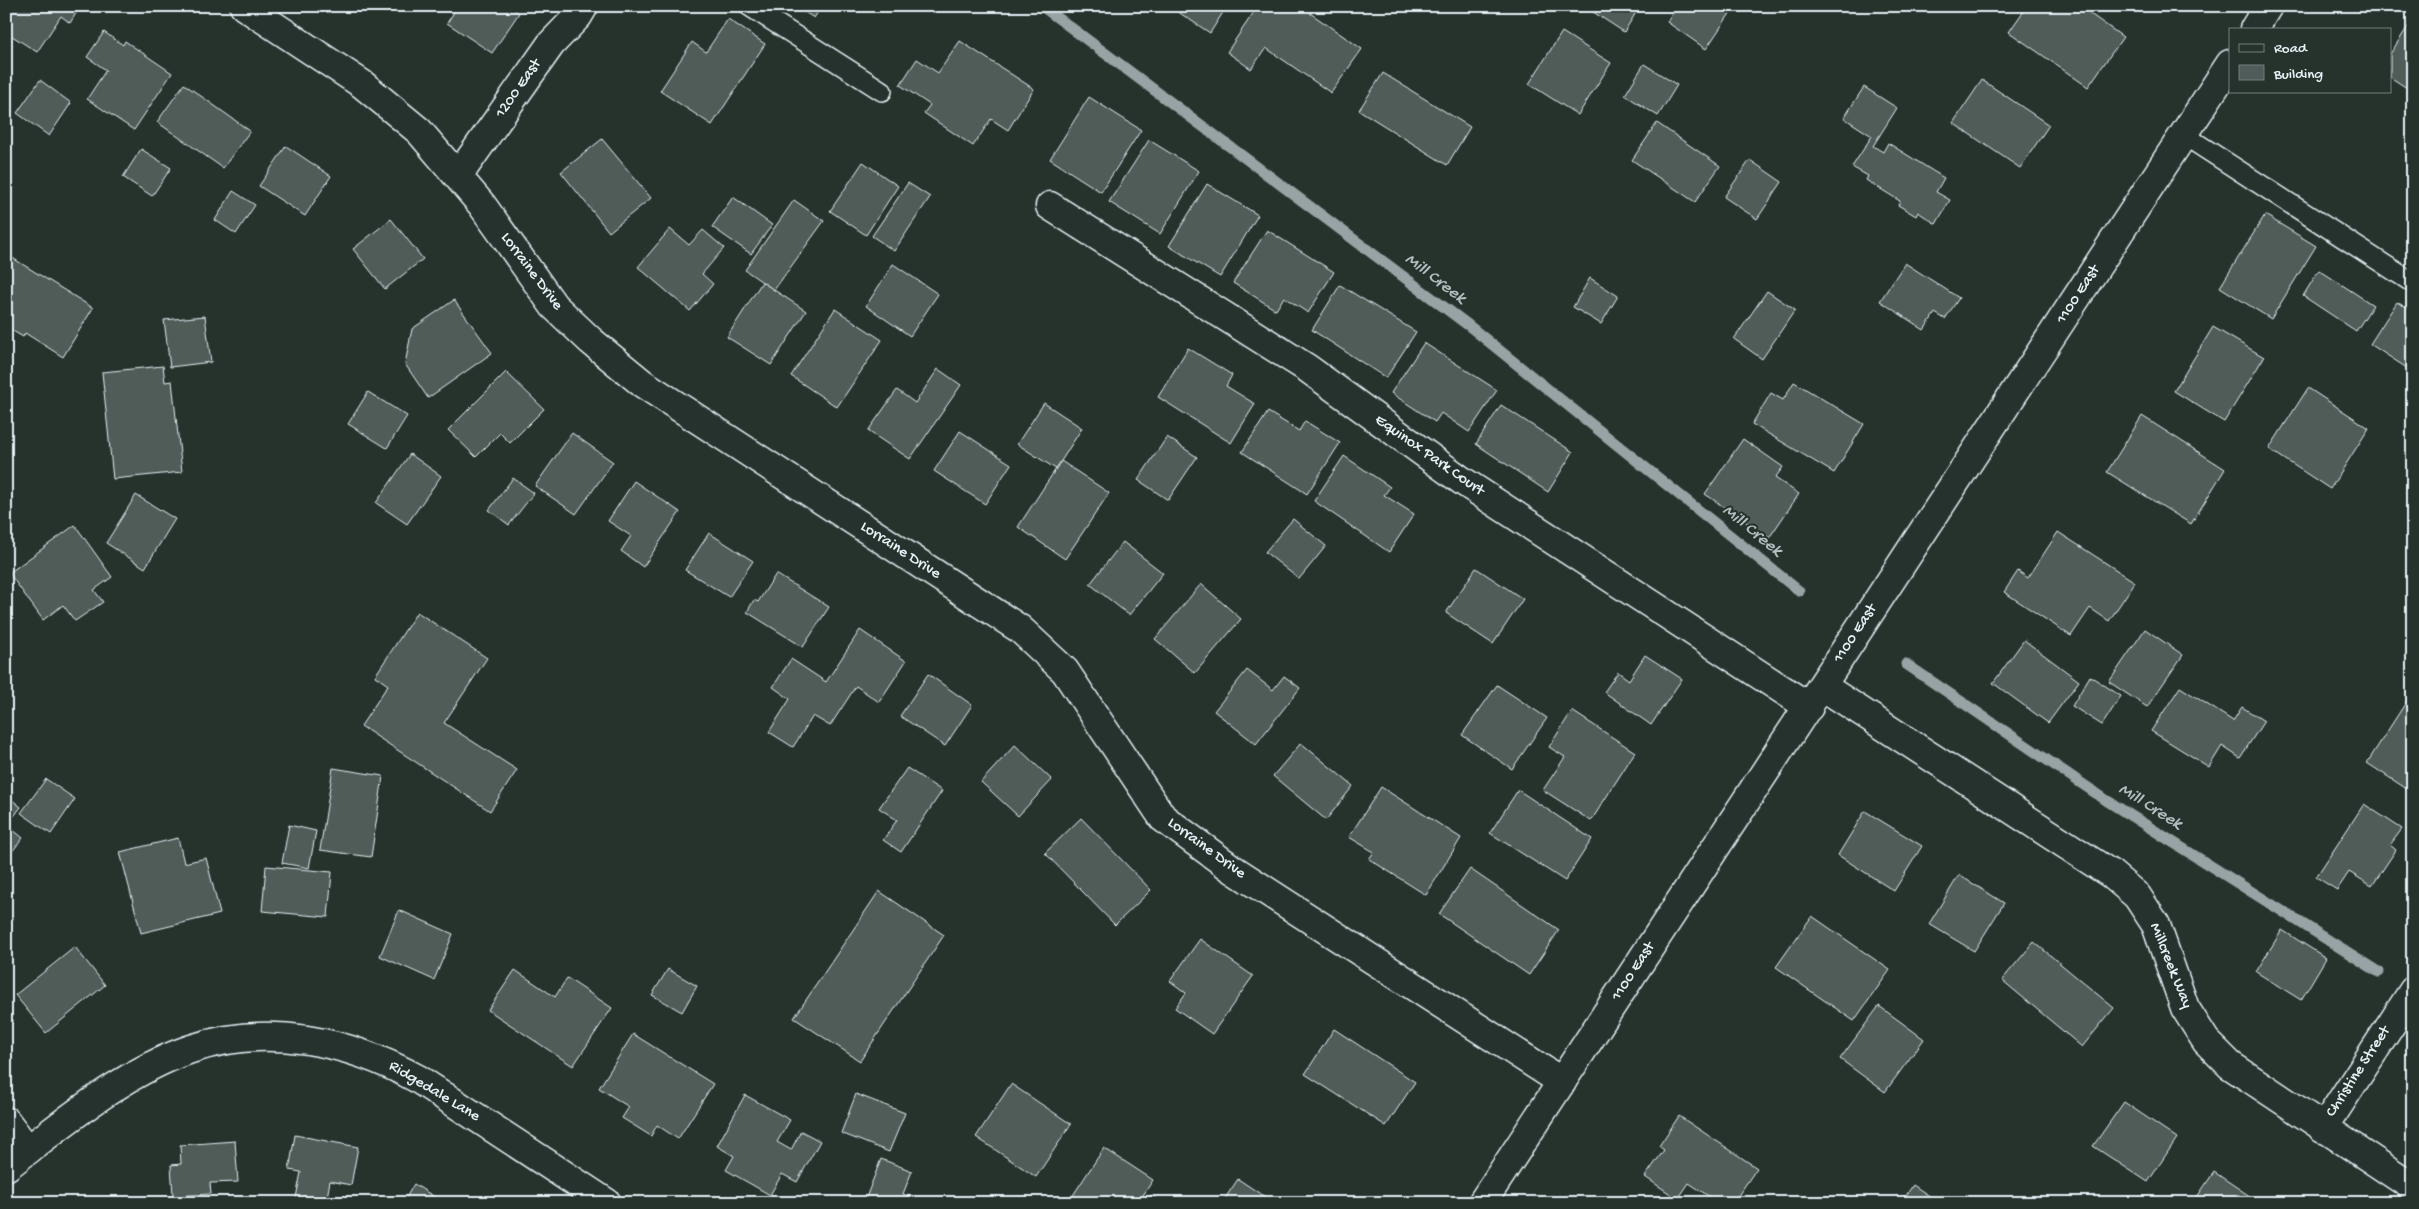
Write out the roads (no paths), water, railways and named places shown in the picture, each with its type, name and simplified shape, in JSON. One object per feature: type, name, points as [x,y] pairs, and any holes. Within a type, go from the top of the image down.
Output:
[{"type":"street","name":"Lorraine Drive","points":[[244,6],[362,84],[419,130],[482,205],[554,306],[591,341],[642,383],[1020,629],[1065,671],[1163,818],[1231,868],[1562,1082]]},
{"type":"street","name":"1200 East","points":[[458,176],[551,44],[578,16],[584,6]]},
{"type":"street","points":[[2255,28],[2268,6]]},
{"type":"street","name":"1100 East","points":[[1482,1203],[2229,66]]},
{"type":"street","name":"Equinox Park Court","points":[[1050,206],[1308,368],[1461,480],[1815,697]]},
{"type":"street","name":"Millcreek Way","points":[[1815,697],[2112,874],[2137,896],[2156,925],[2185,1008],[2206,1041],[2230,1066],[2413,1187]]},
{"type":"street","name":"Christine Street","points":[[2323,1129],[2413,991]]},
{"type":"street","name":"Ridgedale Lane","points":[[6,1167],[116,1087],[154,1064],[192,1048],[238,1039],[271,1037],[336,1044],[393,1065],[418,1079],[607,1203]]},
{"type":"street","points":[[6,1121],[28,1150]]},
{"type":"lane","points":[[749,6],[882,91]]},
{"type":"lane","points":[[2184,134],[2413,282]]},
{"type":"waterway","name":"Mill Creek","points":[[1042,6],[1468,325],[1799,591]]},
{"type":"waterway","name":"Mill Creek","points":[[1906,664],[2106,800],[2379,972]]}]
